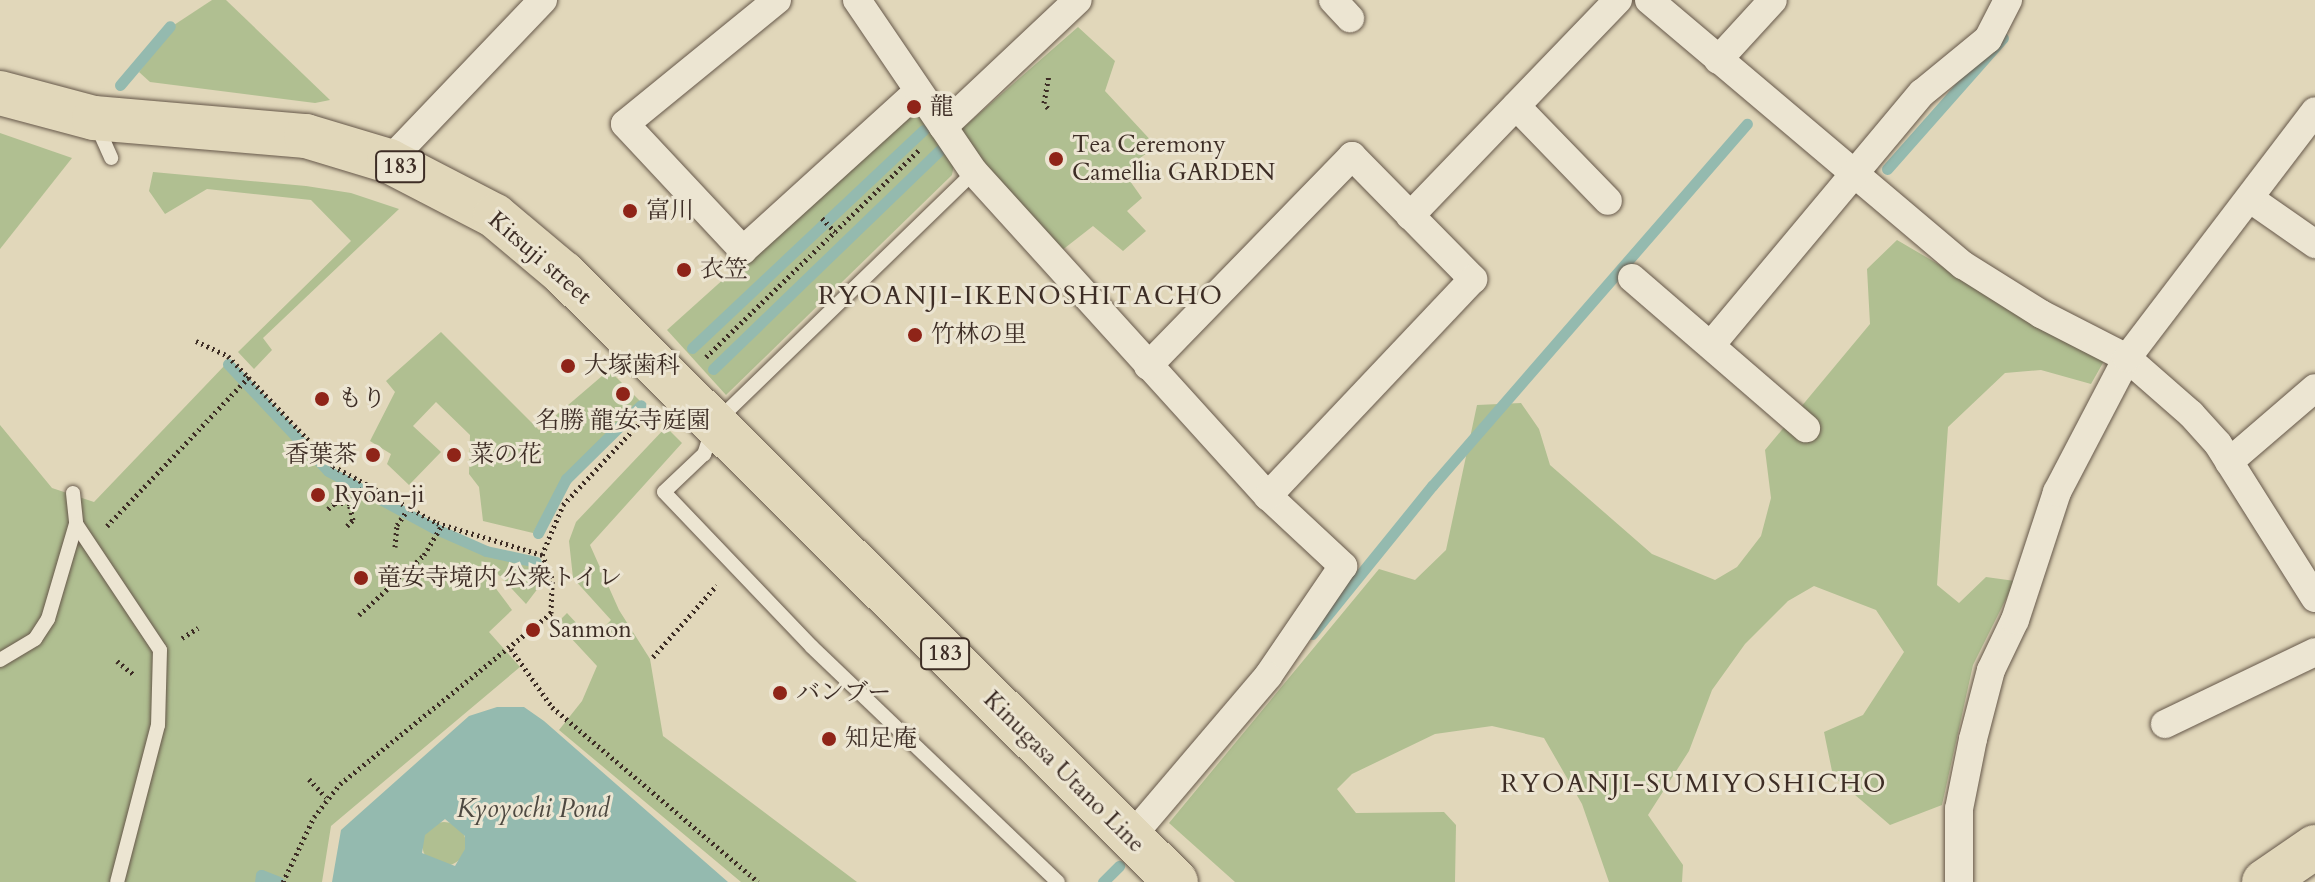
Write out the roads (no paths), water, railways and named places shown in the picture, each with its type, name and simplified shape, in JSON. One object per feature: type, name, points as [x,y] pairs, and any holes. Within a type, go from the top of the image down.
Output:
[{"type":"main road","name":"Kitsuji street","points":[[0,93],[94,118],[306,136],[389,161],[495,216],[563,273],[714,424]]},
{"type":"main road","name":"Kinugasa Utano Line","points":[[714,424],[1176,882]]},
{"type":"main road","points":[[2264,882],[2315,847]]},
{"type":"street","points":[[389,161],[543,0]]},
{"type":"street","points":[[777,0],[625,124],[743,250],[917,92]]},
{"type":"street","points":[[857,0],[974,172],[1268,496],[1343,566],[1268,676],[1130,838]]},
{"type":"street","points":[[943,127],[1078,0]]},
{"type":"street","points":[[1410,216],[1618,0]]},
{"type":"street","points":[[1649,0],[1963,265],[2041,314],[2127,358],[2191,414],[2229,462],[2315,598]]},
{"type":"street","points":[[1718,60],[1773,0]]},
{"type":"street","points":[[1711,345],[1922,93],[1988,39],[2008,0]]},
{"type":"street","points":[[1516,106],[1608,201]]},
{"type":"street","points":[[1959,882],[1959,809],[1991,670],[2015,620],[2057,492],[2127,358],[2252,200],[2315,111]]},
{"type":"street","points":[[1148,366],[1352,156],[1473,279],[1268,496]]},
{"type":"street","points":[[2252,200],[2315,244]]},
{"type":"street","points":[[1632,278],[1806,428]]},
{"type":"street","points":[[2229,462],[2315,388]]},
{"type":"street","points":[[2165,724],[2315,652]]},
{"type":"lane","points":[[94,118],[111,158]]},
{"type":"lane","points":[[974,172],[714,424],[704,454],[664,492],[734,566],[1058,882]]},
{"type":"lane","points":[[0,660],[35,639],[48,619],[76,524],[73,493]]},
{"type":"lane","points":[[76,524],[160,650],[158,725],[117,882]]},
{"type":"water","name":"Kyoyochi Pond","points":[[497,707],[524,707],[728,882],[332,882],[341,830],[469,716]],"holes":[[[445,819],[465,836],[465,849],[455,866],[422,853],[425,835]]]},
{"type":"waterway","points":[[120,85],[170,26]]},
{"type":"waterway","points":[[1887,169],[2003,38]]},
{"type":"waterway","points":[[1312,634],[1432,486],[1747,124]]},
{"type":"waterway","points":[[692,348],[923,130]]},
{"type":"waterway","points":[[713,369],[940,150]]},
{"type":"waterway","points":[[228,364],[328,471],[434,528],[486,551],[536,562]]},
{"type":"waterway","points":[[538,533],[566,479],[641,405]]},
{"type":"waterway","points":[[1103,882],[1119,866]]},
{"type":"waterway","points":[[260,882],[261,875],[279,882]]},
{"type":"place","name":"龍","points":[[914,107]]},
{"type":"place","name":"Tea Ceremony Camellia GARDEN","points":[[1056,159]]},
{"type":"place","name":"富川","points":[[630,211]]},
{"type":"place","name":"衣笠","points":[[684,270]]},
{"type":"place","name":"竹林の里","points":[[915,335]]},
{"type":"place","name":"大塚歯科","points":[[568,366]]},
{"type":"place","name":"名勝 龍安寺庭園","points":[[623,394]]},
{"type":"place","name":"もり","points":[[322,399]]},
{"type":"place","name":"香葉茶","points":[[373,455]]},
{"type":"place","name":"菜の花","points":[[454,455]]},
{"type":"place","name":"Ryōan-ji","points":[[318,495]]},
{"type":"place","name":"竜安寺境内 公衆トイレ","points":[[361,578]]},
{"type":"place","name":"Sanmon","points":[[533,630]]},
{"type":"place","name":"バンブー","points":[[780,693]]},
{"type":"place","name":"知足庵","points":[[829,739]]},
{"type":"district","name":"RYOANJI-IKENOSHITACHO","points":[[1021,296]]},
{"type":"district","name":"RYOANJI-SUMIYOSHICHO","points":[[1694,784]]}]
